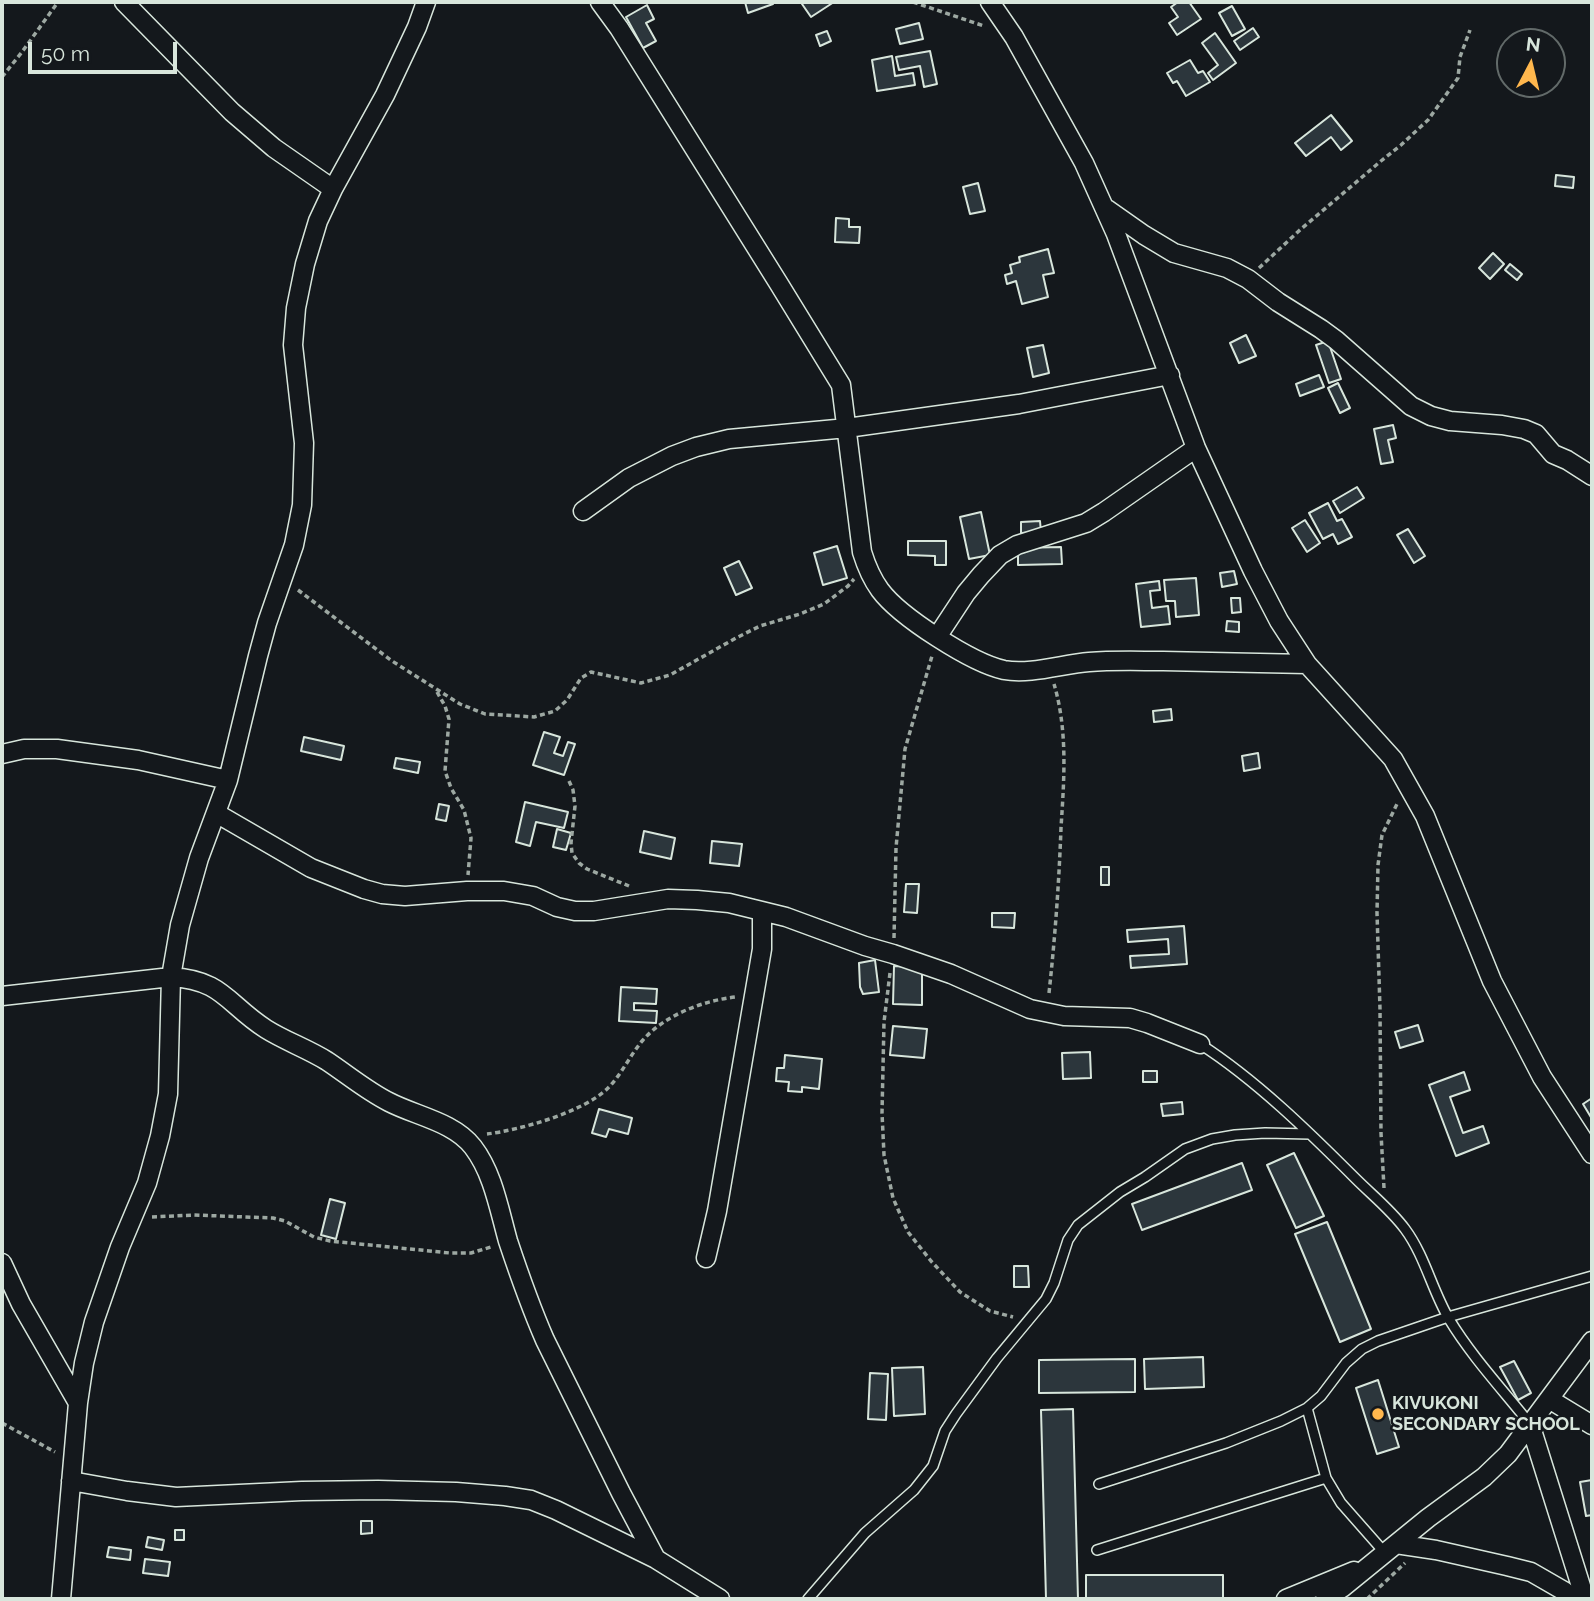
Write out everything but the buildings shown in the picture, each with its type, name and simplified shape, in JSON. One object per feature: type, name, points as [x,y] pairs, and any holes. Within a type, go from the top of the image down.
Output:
[{"type":"street","points":[[124,2],[232,112],[274,148],[333,189]]},
{"type":"street","points":[[61,1599],[84,1363],[94,1322],[147,1183],[160,1136],[168,1094],[171,977],[180,925],[199,858],[228,779],[261,645],[294,545],[302,505],[304,443],[293,345],[295,317],[305,264],[318,221],[385,95],[426,2]]},
{"type":"street","points":[[600,2],[619,28],[841,385],[859,537],[866,564],[880,590],[891,603],[937,637],[987,664],[1004,670],[1024,671],[1090,662],[1307,664]]},
{"type":"street","points":[[990,2],[1014,37],[1084,163],[1116,234],[1196,448],[1279,621],[1307,664],[1393,758],[1426,816],[1492,981],[1542,1077],[1592,1154]]},
{"type":"street","points":[[1104,206],[1143,235],[1174,253],[1227,268],[1248,279],[1328,335],[1411,406],[1431,416],[1450,421],[1524,429],[1536,434],[1553,454],[1592,476]]},
{"type":"street","points":[[583,511],[629,478],[672,456],[729,439],[847,428],[1019,404],[1170,375]]},
{"type":"street","points":[[937,637],[966,593],[1000,555],[1017,545],[1086,523],[1196,448]]},
{"type":"street","points":[[2,754],[24,749],[57,749],[138,761],[228,779]]},
{"type":"street","points":[[216,813],[311,868],[364,890],[405,896],[504,891],[533,896],[557,907],[575,911],[594,911],[653,900],[729,903],[786,917],[951,974],[1016,1004],[1046,1013],[1130,1018],[1200,1044]]},
{"type":"street","points":[[706,1258],[762,949],[762,912]]},
{"type":"street","points":[[2,996],[171,977],[205,982],[274,1034],[325,1060],[389,1102],[457,1132],[474,1148],[489,1176],[545,1340],[656,1559]]},
{"type":"street","points":[[2,1263],[21,1304],[78,1403]]},
{"type":"street","points":[[1325,1599],[1484,1477],[1508,1454],[1592,1341]]},
{"type":"street","points":[[1549,1399],[1592,1425]]},
{"type":"street","points":[[1531,1424],[1585,1599]]},
{"type":"street","points":[[71,1481],[127,1492],[176,1497],[378,1490],[505,1496],[531,1500],[656,1559],[720,1599]]},
{"type":"street","points":[[1286,1599],[1384,1553],[1422,1547],[1531,1572],[1573,1599]]},
{"type":"lane","points":[[1200,1044],[1228,1062],[1310,1134],[1405,1228],[1418,1250],[1448,1317],[1531,1424]]},
{"type":"lane","points":[[808,1599],[865,1533],[914,1490],[933,1465],[945,1431],[956,1414],[997,1358],[1046,1299],[1068,1240],[1078,1225],[1120,1192],[1185,1149],[1212,1139],[1235,1135],[1310,1134]]},
{"type":"lane","points":[[1099,1484],[1226,1443],[1282,1421],[1307,1408],[1321,1396],[1346,1363],[1378,1340],[1592,1276]]},
{"type":"lane","points":[[1307,1408],[1326,1478],[1341,1503],[1384,1553]]},
{"type":"lane","points":[[1097,1550],[1326,1478]]},
{"type":"path","points":[[2,77],[58,2]]},
{"type":"path","points":[[913,2],[1014,37]]},
{"type":"path","points":[[1248,279],[1301,229],[1428,120],[1458,78],[1460,57],[1470,30]]},
{"type":"path","points":[[283,579],[392,661],[460,704],[485,714],[534,718],[555,711],[567,700],[581,678],[591,672],[641,683],[670,675],[760,626],[824,604],[848,586],[866,564]]},
{"type":"path","points":[[937,637],[905,749],[896,848],[893,954],[884,1022],[884,1155],[893,1198],[908,1232],[931,1261],[960,1292],[990,1311],[1028,1322]]},
{"type":"path","points":[[1046,1013],[1057,916],[1064,779],[1060,703],[1049,667]]},
{"type":"path","points":[[436,690],[449,719],[445,771],[464,810],[471,838],[467,891]]},
{"type":"path","points":[[569,781],[575,806],[572,853],[587,869],[630,886]]},
{"type":"path","points":[[1385,1207],[1381,1133],[1378,865],[1382,835],[1408,786]]},
{"type":"path","points":[[457,1132],[488,1134],[518,1130],[582,1105],[607,1089],[644,1039],[657,1027],[700,1004],[754,995]]},
{"type":"path","points":[[132,1219],[194,1215],[273,1218],[285,1221],[314,1237],[330,1241],[450,1253],[471,1253],[509,1241]]},
{"type":"path","points":[[2,1423],[73,1461]]},
{"type":"path","points":[[1367,1599],[1422,1547]]},
{"type":"place","name":"KIVUKONI SECONDARY SCHOOL","points":[[1378,1414]]}]
